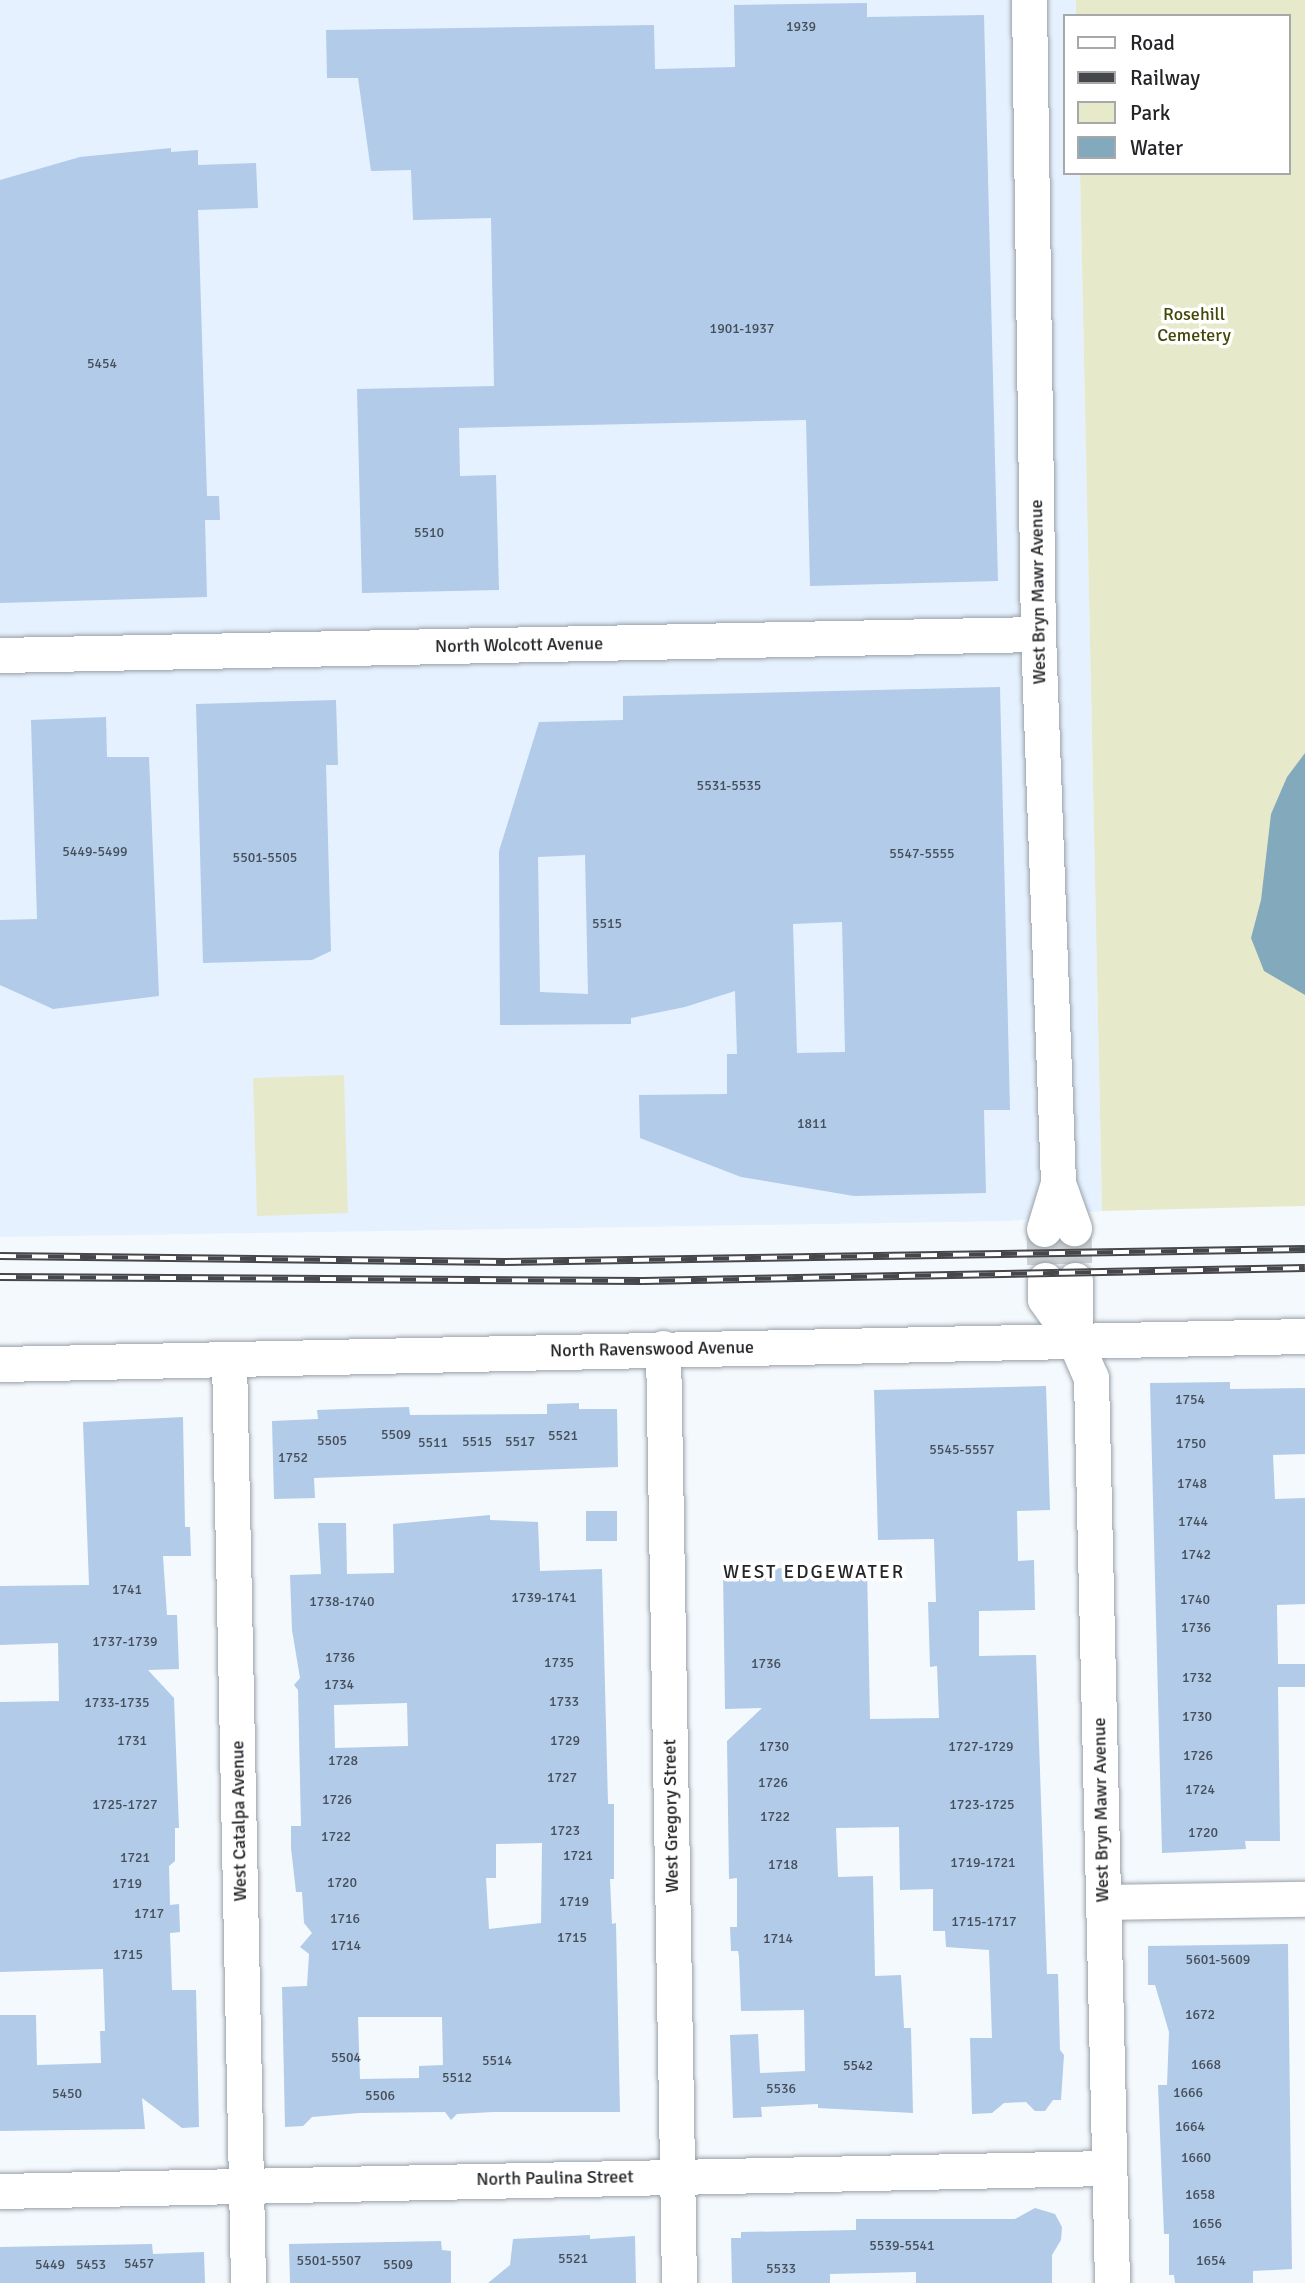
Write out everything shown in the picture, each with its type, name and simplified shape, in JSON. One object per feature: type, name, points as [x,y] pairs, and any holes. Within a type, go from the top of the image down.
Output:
[{"type":"street","name":"West Bryn Mawr Avenue","points":[[1029,0],[1038,634],[1059,1229]]},
{"type":"street","name":"North Wolcott Avenue","points":[[0,654],[1038,634]]},
{"type":"street","name":"West Bryn Mawr Avenue","points":[[1060,1280],[1045,1299],[1075,1341],[1091,1378],[1112,2283]]},
{"type":"street","name":"North Ravenswood Avenue","points":[[0,1364],[1305,1336]]},
{"type":"street","name":"West Gregory Street","points":[[663,1348],[679,2283]]},
{"type":"street","name":"West Catalpa Avenue","points":[[229,1359],[248,2283]]},
{"type":"street","points":[[1103,1902],[1305,1899]]},
{"type":"street","name":"North Paulina Street","points":[[0,2190],[1109,2168]]},
{"type":"shaded area","points":[[0,0],[1076,0],[1076,14],[1064,14],[1064,175],[1080,175],[1102,1211],[1008,1221],[0,1237]]},
{"type":"green space","name":"Rosehill Cemetery","points":[[1076,0],[1305,0],[1305,1206],[1102,1211],[1080,175],[1291,175],[1291,14],[1076,14]]},
{"type":"green space","points":[[344,1075],[348,1213],[257,1216],[253,1078]]},
{"type":"water","points":[[1305,753],[1305,995],[1264,971],[1251,938],[1261,900],[1271,814],[1287,777]]},
{"type":"building","points":[[867,3],[867,17],[984,15],[998,581],[810,586],[806,420],[459,428],[460,476],[496,475],[499,590],[362,593],[357,389],[494,386],[491,218],[413,220],[411,170],[371,171],[358,78],[327,78],[326,30],[654,25],[655,69],[735,67],[734,5]]},
{"type":"building","points":[[171,148],[171,152],[198,150],[198,165],[256,163],[258,208],[198,210],[207,496],[219,496],[220,520],[205,520],[207,597],[0,603],[0,180],[80,157]]},
{"type":"building","points":[[1000,687],[1010,1110],[984,1110],[986,1193],[854,1196],[741,1177],[640,1138],[639,1095],[727,1094],[727,1054],[737,1054],[735,991],[685,1007],[631,1018],[631,1024],[500,1025],[499,851],[539,722],[623,720],[623,696]],"holes":[[[585,855],[588,994],[540,992],[538,857]],[[842,922],[845,1052],[797,1053],[793,924]]]},
{"type":"building","points":[[336,700],[338,765],[326,765],[331,951],[312,960],[203,963],[196,704]]},
{"type":"building","points":[[106,717],[107,757],[149,757],[159,996],[53,1009],[0,985],[0,920],[37,919],[31,720]]},
{"type":"building","points":[[1230,1382],[1230,1389],[1305,1388],[1305,1454],[1273,1455],[1275,1499],[1305,1498],[1305,1604],[1277,1605],[1277,1608],[1278,1664],[1305,1664],[1305,1687],[1278,1687],[1280,1841],[1245,1841],[1246,1849],[1162,1853],[1150,1383]]},
{"type":"building","points":[[1046,1386],[1050,1510],[1017,1511],[1018,1561],[1034,1560],[1035,1610],[979,1611],[979,1656],[1036,1655],[1047,1974],[1058,1974],[1060,2050],[1064,2055],[1061,2100],[1053,2100],[1045,2111],[1035,2111],[1026,2102],[1004,2103],[992,2113],[972,2114],[970,2038],[992,2038],[989,1950],[946,1947],[945,1931],[933,1931],[933,1889],[900,1890],[899,1827],[836,1828],[838,1877],[873,1876],[875,1976],[901,1975],[904,2028],[911,2028],[913,2113],[818,2108],[818,2104],[761,2107],[762,2117],[733,2118],[730,2035],[758,2034],[760,2073],[805,2071],[804,2010],[741,2011],[738,1951],[731,1951],[730,1927],[737,1927],[737,1878],[729,1879],[727,1741],[762,1708],[725,1709],[723,1570],[867,1565],[870,1719],[939,1718],[937,1666],[930,1667],[928,1602],[936,1602],[934,1539],[878,1540],[874,1390]]},
{"type":"building","points":[[579,1403],[579,1409],[617,1409],[618,1467],[314,1478],[315,1498],[274,1499],[272,1421],[318,1419],[317,1410],[409,1407],[410,1415],[547,1414],[547,1404]]},
{"type":"building","points":[[183,1417],[185,1527],[190,1527],[191,1556],[163,1556],[167,1615],[177,1615],[179,1669],[148,1670],[174,1698],[179,1828],[175,1828],[175,1861],[169,1866],[170,1905],[179,1904],[180,1932],[170,1933],[172,1990],[196,1990],[199,2127],[182,2128],[142,2098],[145,2129],[0,2131],[0,2015],[36,2015],[37,2065],[101,2063],[100,2031],[105,2031],[103,1969],[0,1972],[0,1702],[59,1701],[58,1643],[0,1645],[0,1586],[89,1585],[83,1422]]},
{"type":"building","points":[[586,1511],[617,1511],[617,1541],[586,1541]]},
{"type":"building","points":[[490,1515],[490,1520],[538,1522],[540,1571],[602,1569],[608,1804],[614,1804],[614,1879],[610,1879],[612,1924],[616,1923],[620,2112],[493,2112],[457,2114],[451,2120],[445,2112],[360,2113],[312,2117],[303,2126],[285,2127],[282,1987],[307,1986],[309,1954],[300,1947],[312,1933],[304,1923],[302,1892],[296,1892],[291,1848],[291,1826],[301,1826],[298,1690],[294,1685],[300,1678],[292,1630],[290,1575],[321,1574],[318,1523],[346,1523],[347,1574],[394,1573],[393,1524]],"holes":[[[407,1703],[408,1746],[335,1748],[334,1705]],[[542,1843],[541,1923],[489,1929],[486,1878],[496,1878],[496,1844]],[[358,2017],[442,2017],[443,2065],[419,2066],[419,2078],[360,2079]]]},
{"type":"building","points":[[1288,1944],[1292,2269],[1253,2271],[1253,2283],[1175,2283],[1174,2275],[1169,2275],[1169,2234],[1164,2234],[1158,2085],[1167,2085],[1169,2032],[1155,1985],[1148,1985],[1148,1946]]},
{"type":"building","points":[[1035,2208],[1055,2214],[1062,2227],[1061,2240],[1052,2255],[1052,2283],[916,2283],[916,2272],[830,2274],[830,2283],[732,2283],[731,2238],[741,2238],[741,2232],[856,2230],[856,2219],[1015,2219]]},
{"type":"building","points":[[590,2235],[590,2239],[635,2236],[636,2283],[488,2283],[510,2265],[513,2239]]},
{"type":"building","points":[[441,2241],[442,2250],[451,2251],[451,2283],[290,2283],[289,2244]]},
{"type":"building","points":[[152,2244],[153,2254],[204,2252],[205,2283],[0,2283],[0,2247]]},
{"type":"tunnel","points":[[1074,1228],[1075,1280]]},
{"type":"tunnel","points":[[1044,1229],[1045,1280]]},
{"type":"railway","points":[[0,1256],[505,1262],[1305,1249]]},
{"type":"railway","points":[[0,1277],[643,1281],[1305,1268]]},
{"type":"district","name":"WEST EDGEWATER","points":[[814,1573]]}]
